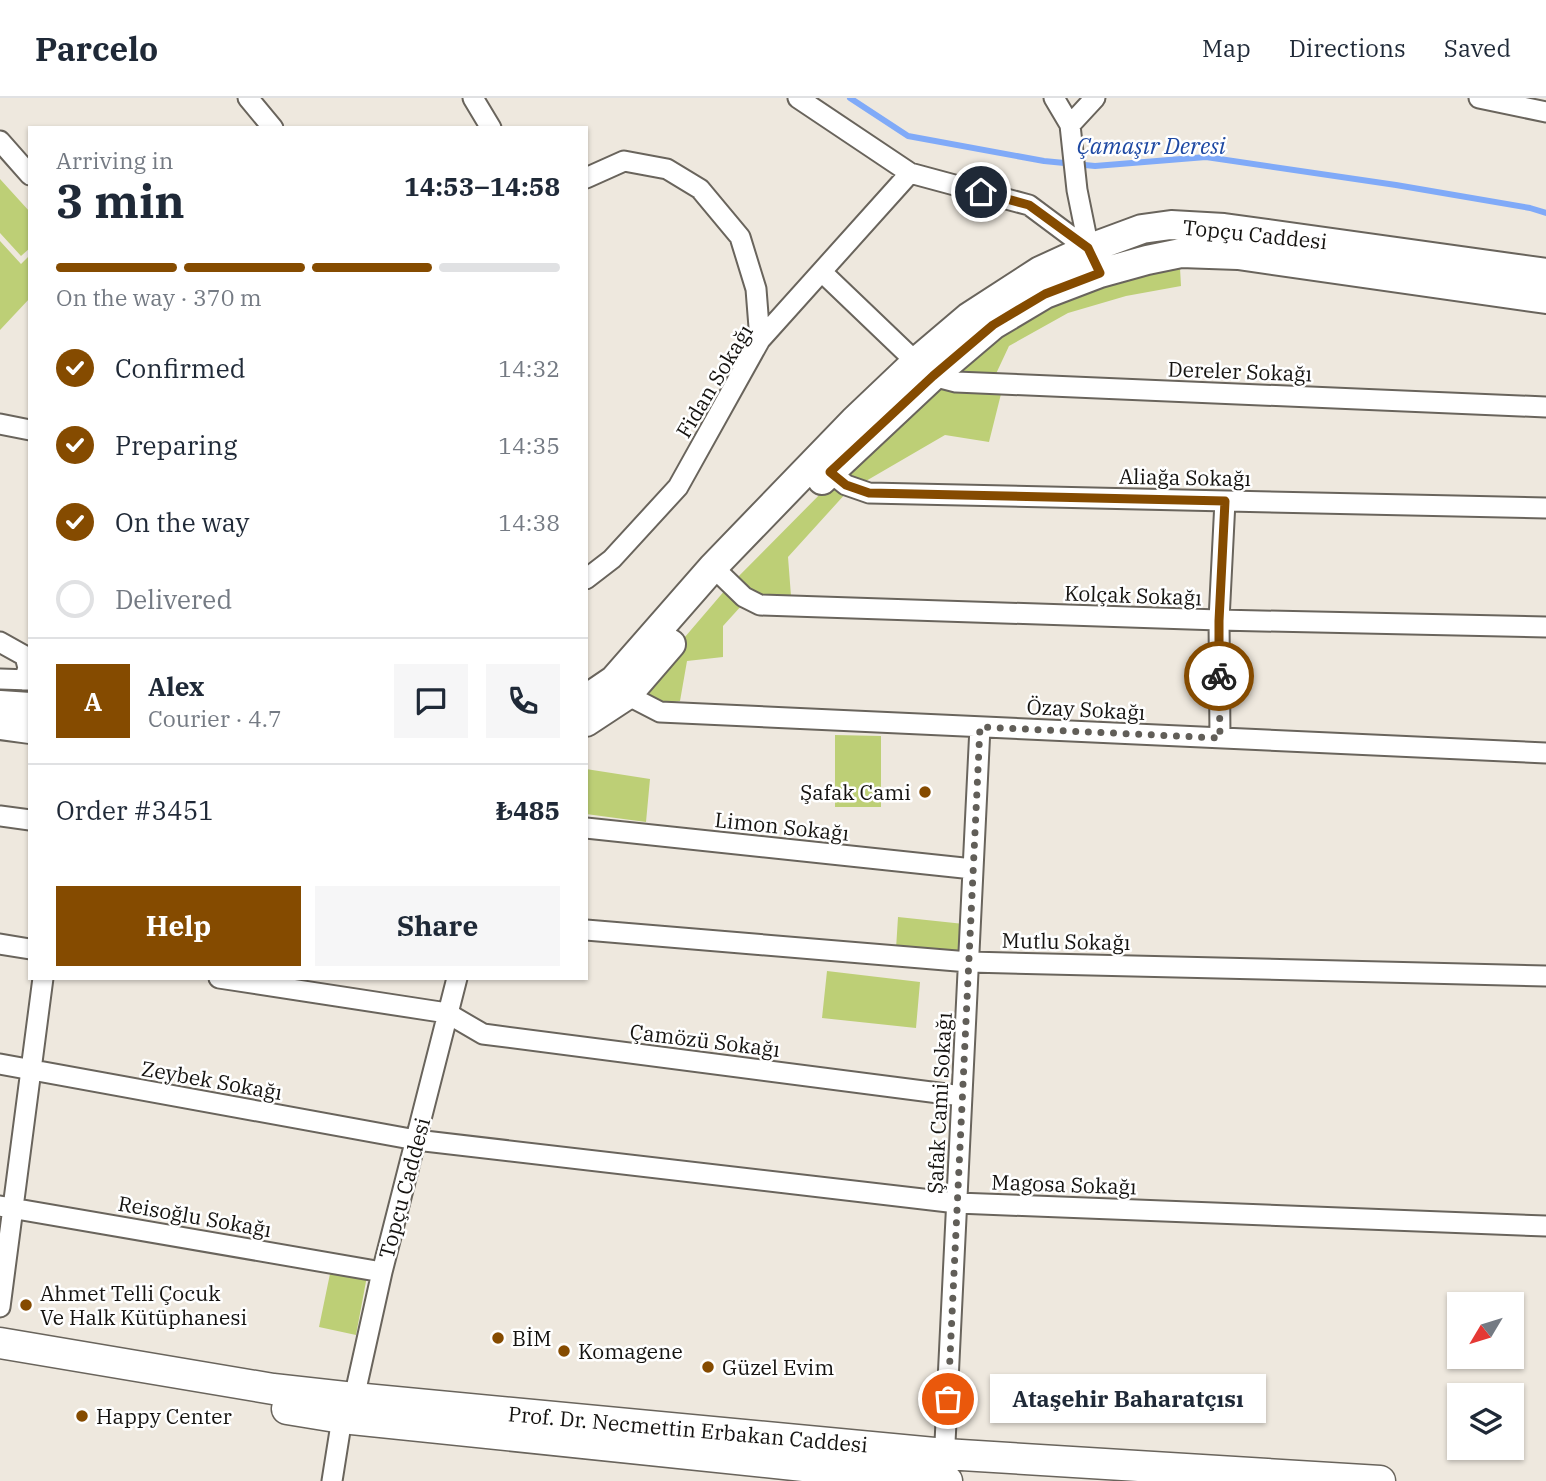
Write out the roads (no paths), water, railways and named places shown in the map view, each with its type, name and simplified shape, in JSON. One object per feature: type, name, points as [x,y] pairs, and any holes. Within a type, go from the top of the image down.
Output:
[{"type":"main road","name":"Prof. Dr. Necmettin Erbakan Caddesi","points":[[0,1343],[273,1389],[348,1408]]},
{"type":"main road","name":"Prof. Dr. Necmettin Erbakan Caddesi","points":[[0,1364],[348,1408],[944,1474],[1380,1481]]},
{"type":"street","points":[[248,98],[271,126]]},
{"type":"street","points":[[473,98],[490,126]]},
{"type":"street","points":[[798,98],[910,173],[1029,205],[1088,248]]},
{"type":"street","points":[[1054,98],[1070,125],[1077,190],[1088,248],[1100,273]]},
{"type":"street","points":[[1070,125],[1095,98]]},
{"type":"street","points":[[1479,98],[1546,112]]},
{"type":"street","points":[[0,141],[28,173]]},
{"type":"street","points":[[588,177],[624,161],[667,169],[700,189],[740,236],[756,289],[760,340]]},
{"type":"street","name":"Fidan Sokağı","points":[[588,577],[612,559],[678,487],[760,340],[910,173]]},
{"type":"street","name":"Topçu Caddesi","points":[[588,720],[719,573],[822,467],[924,369],[969,317],[1040,271],[1088,248],[1142,229],[1171,225],[1224,228],[1546,273]]},
{"type":"street","name":"Topçu Caddesi","points":[[924,369],[1045,294],[1100,273],[1181,253],[1238,255],[1546,299]]},
{"type":"street","points":[[823,273],[924,369]]},
{"type":"street","name":"Dereler Sokağı","points":[[924,369],[956,382],[1546,407]]},
{"type":"street","points":[[0,424],[28,430]]},
{"type":"street","name":"Aliağa Sokağı","points":[[822,467],[846,485],[869,493],[1546,508]]},
{"type":"street","points":[[1220,738],[1219,621],[1225,501]]},
{"type":"street","name":"Kolçak Sokağı","points":[[719,573],[744,597],[760,605],[1219,621],[1546,627]]},
{"type":"street","points":[[0,642],[25,656],[28,668],[27,680],[0,679]]},
{"type":"street","name":"Topçu Caddesi","points":[[588,698],[620,687]]},
{"type":"street","name":"Özay Sokağı","points":[[620,687],[660,712],[1546,753]]},
{"type":"street","points":[[0,705],[28,707]]},
{"type":"street","points":[[0,725],[28,729]]},
{"type":"street","name":"Şafak Cami Sokağı","points":[[944,1474],[980,727]]},
{"type":"street","points":[[0,816],[28,820]]},
{"type":"street","name":"Limon Sokağı","points":[[588,828],[973,869]]},
{"type":"street","name":"Mutlu Sokağı","points":[[588,930],[969,962],[1546,976]]},
{"type":"street","points":[[0,944],[28,948]]},
{"type":"street","points":[[0,1307],[6,1207],[31,1070],[43,980]]},
{"type":"street","points":[[232,980],[447,1013]]},
{"type":"street","name":"Topçu Caddesi","points":[[332,1481],[456,980]]},
{"type":"street","name":"Çamözü Sokağı","points":[[447,1013],[482,1034],[962,1096]]},
{"type":"street","name":"Zeybek Sokağı","points":[[0,1064],[416,1140]]},
{"type":"street","name":"Magosa Sokağı","points":[[416,1140],[957,1203],[1546,1226]]},
{"type":"street","name":"Reisoğlu Sokağı","points":[[6,1207],[382,1272]]},
{"type":"waterway","name":"Çamaşır Deresi","points":[[850,98],[908,136],[1044,161],[1095,166],[1206,157],[1396,185],[1546,213]]},
{"type":"place","name":"Şafak Cami","points":[[925,792]]},
{"type":"place","name":"Ahmet Telli Çocuk Ve Halk Kütüphanesi","points":[[26,1305]]},
{"type":"place","name":"BİM","points":[[498,1338]]},
{"type":"place","name":"Komagene","points":[[564,1351]]},
{"type":"place","name":"Güzel Evim","points":[[708,1367]]},
{"type":"place","name":"Ataşehir Baharatçısı","points":[[948,1399]]},
{"type":"place","name":"Happy Center","points":[[82,1416]]}]
